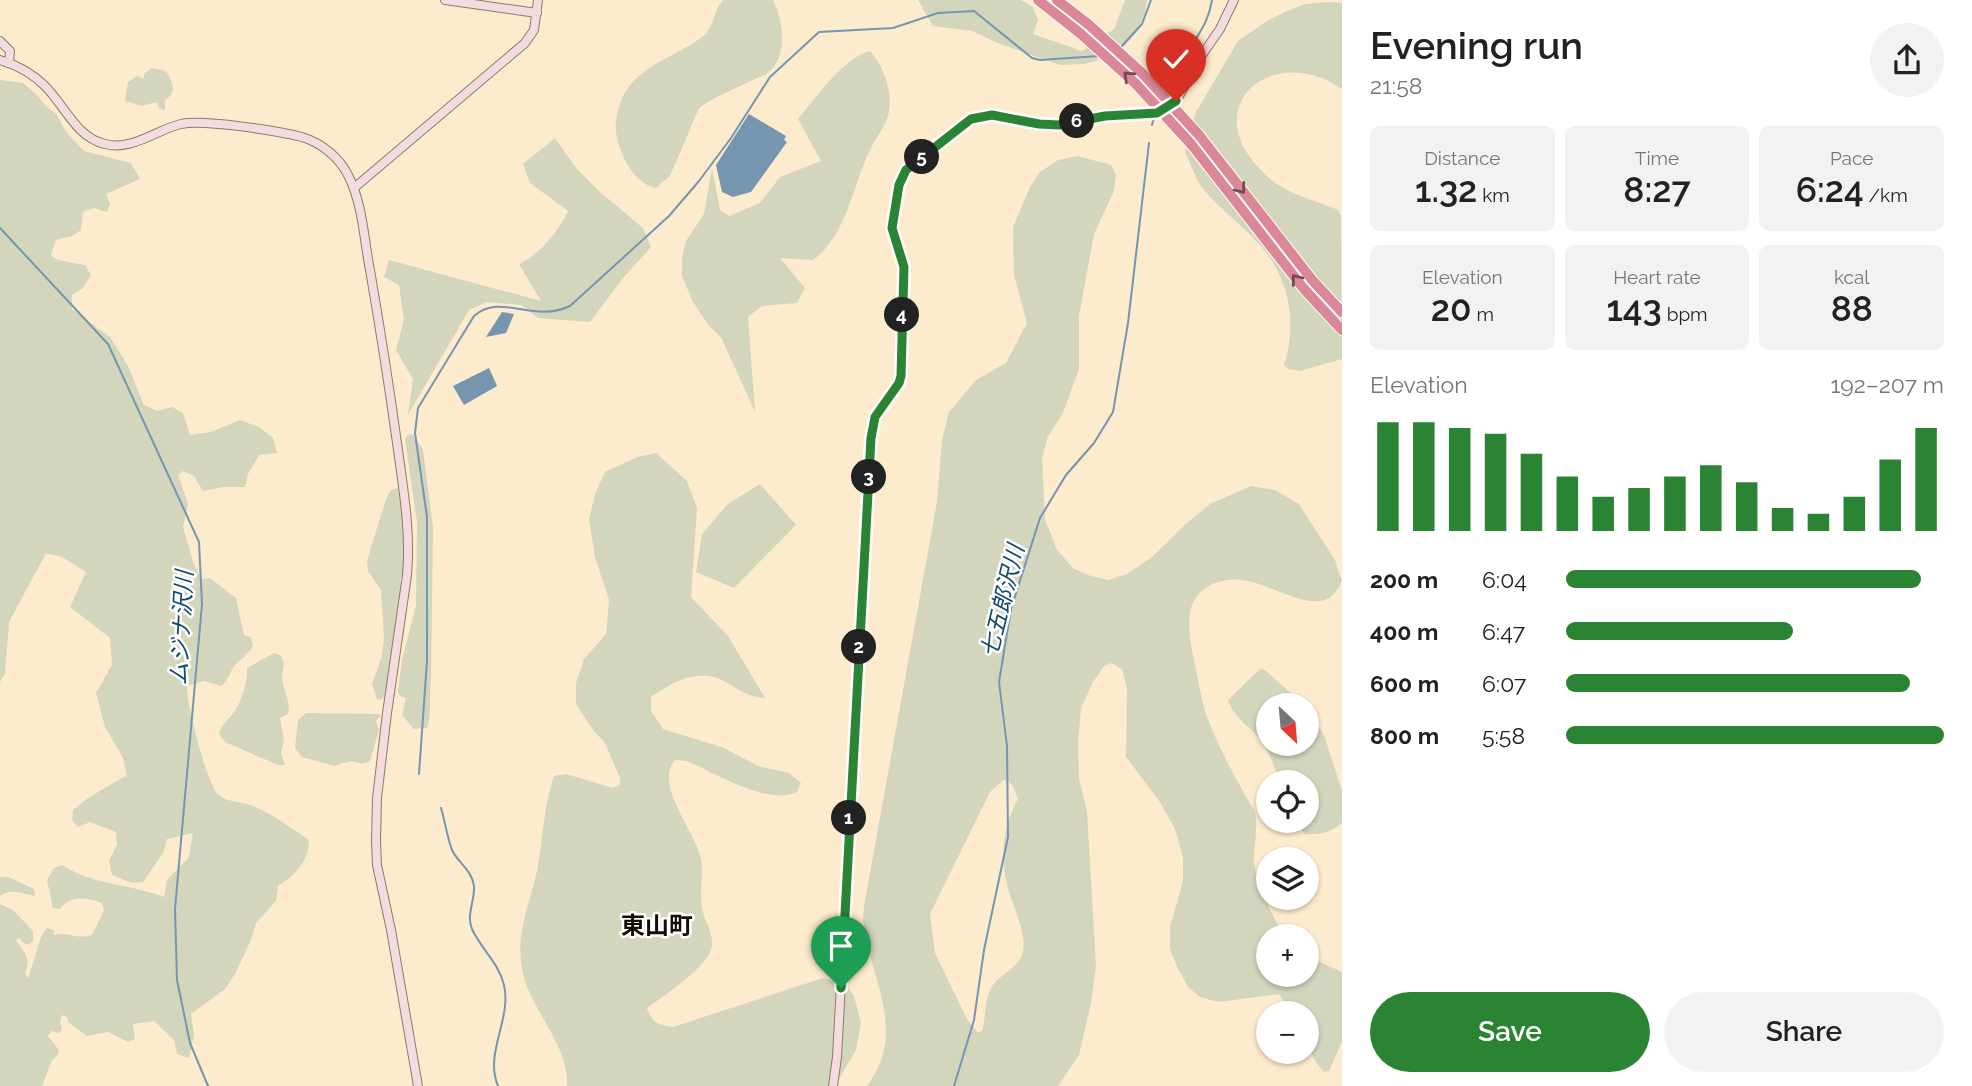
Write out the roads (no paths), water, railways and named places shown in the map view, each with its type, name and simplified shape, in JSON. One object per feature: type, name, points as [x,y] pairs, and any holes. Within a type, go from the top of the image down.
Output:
[{"type":"highway","points":[[1038,0],[1081,34],[1135,83],[1191,144],[1304,289],[1342,330]]},
{"type":"highway","points":[[1057,0],[1143,74],[1199,135],[1314,281],[1342,312]]},
{"type":"street","points":[[445,0],[537,13]]},
{"type":"street","points":[[354,188],[525,43],[534,30],[538,0]]},
{"type":"street","points":[[833,1086],[871,438],[875,417],[901,376],[904,267],[892,228],[902,176],[912,165],[978,116],[992,115],[1059,125],[1105,116],[1143,115],[1165,109],[1179,96],[1220,29],[1234,0]]},
{"type":"street","points":[[0,41],[10,51],[4,61],[29,73],[46,86],[79,129],[103,144],[127,144],[167,128],[195,122],[287,134],[304,138],[327,150],[341,164],[354,188],[381,329],[409,538],[408,575],[377,798],[376,841],[377,865],[418,1086]]},
{"type":"water","points":[[749,114],[786,136],[784,140],[787,142],[751,192],[733,197],[722,192],[716,165]]},
{"type":"water","points":[[502,312],[514,314],[506,333],[486,337]]},
{"type":"water","points":[[489,368],[497,386],[464,405],[453,386]]},
{"type":"waterway","points":[[1121,47],[1142,24],[1151,0]]},
{"type":"waterway","name":"七五郎沢川","points":[[1175,77],[1206,22],[1212,0]]},
{"type":"waterway","points":[[419,774],[427,661],[427,517],[415,433],[418,408],[474,316],[484,309],[495,307],[543,312],[570,306],[669,216],[731,138],[770,77],[819,32],[893,28],[938,13],[974,11],[1032,58],[1040,60],[1099,56]]},
{"type":"waterway","name":"七五郎沢川","points":[[1152,125],[1154,118]]},
{"type":"waterway","name":"七五郎沢川","points":[[954,1086],[974,1020],[984,950],[1008,837],[1007,746],[999,682],[1011,609],[1040,518],[1066,475],[1094,443],[1113,412],[1128,323],[1149,143]]},
{"type":"waterway","name":"ムジナ沢川","points":[[0,228],[108,344],[199,542],[202,604],[175,909],[177,980],[190,1043],[208,1086]]},
{"type":"waterway","points":[[441,808],[452,850],[473,880],[470,924],[502,977],[504,985],[504,1010],[494,1061],[498,1086]]},
{"type":"district","name":"東山町","points":[[657,925]]}]
